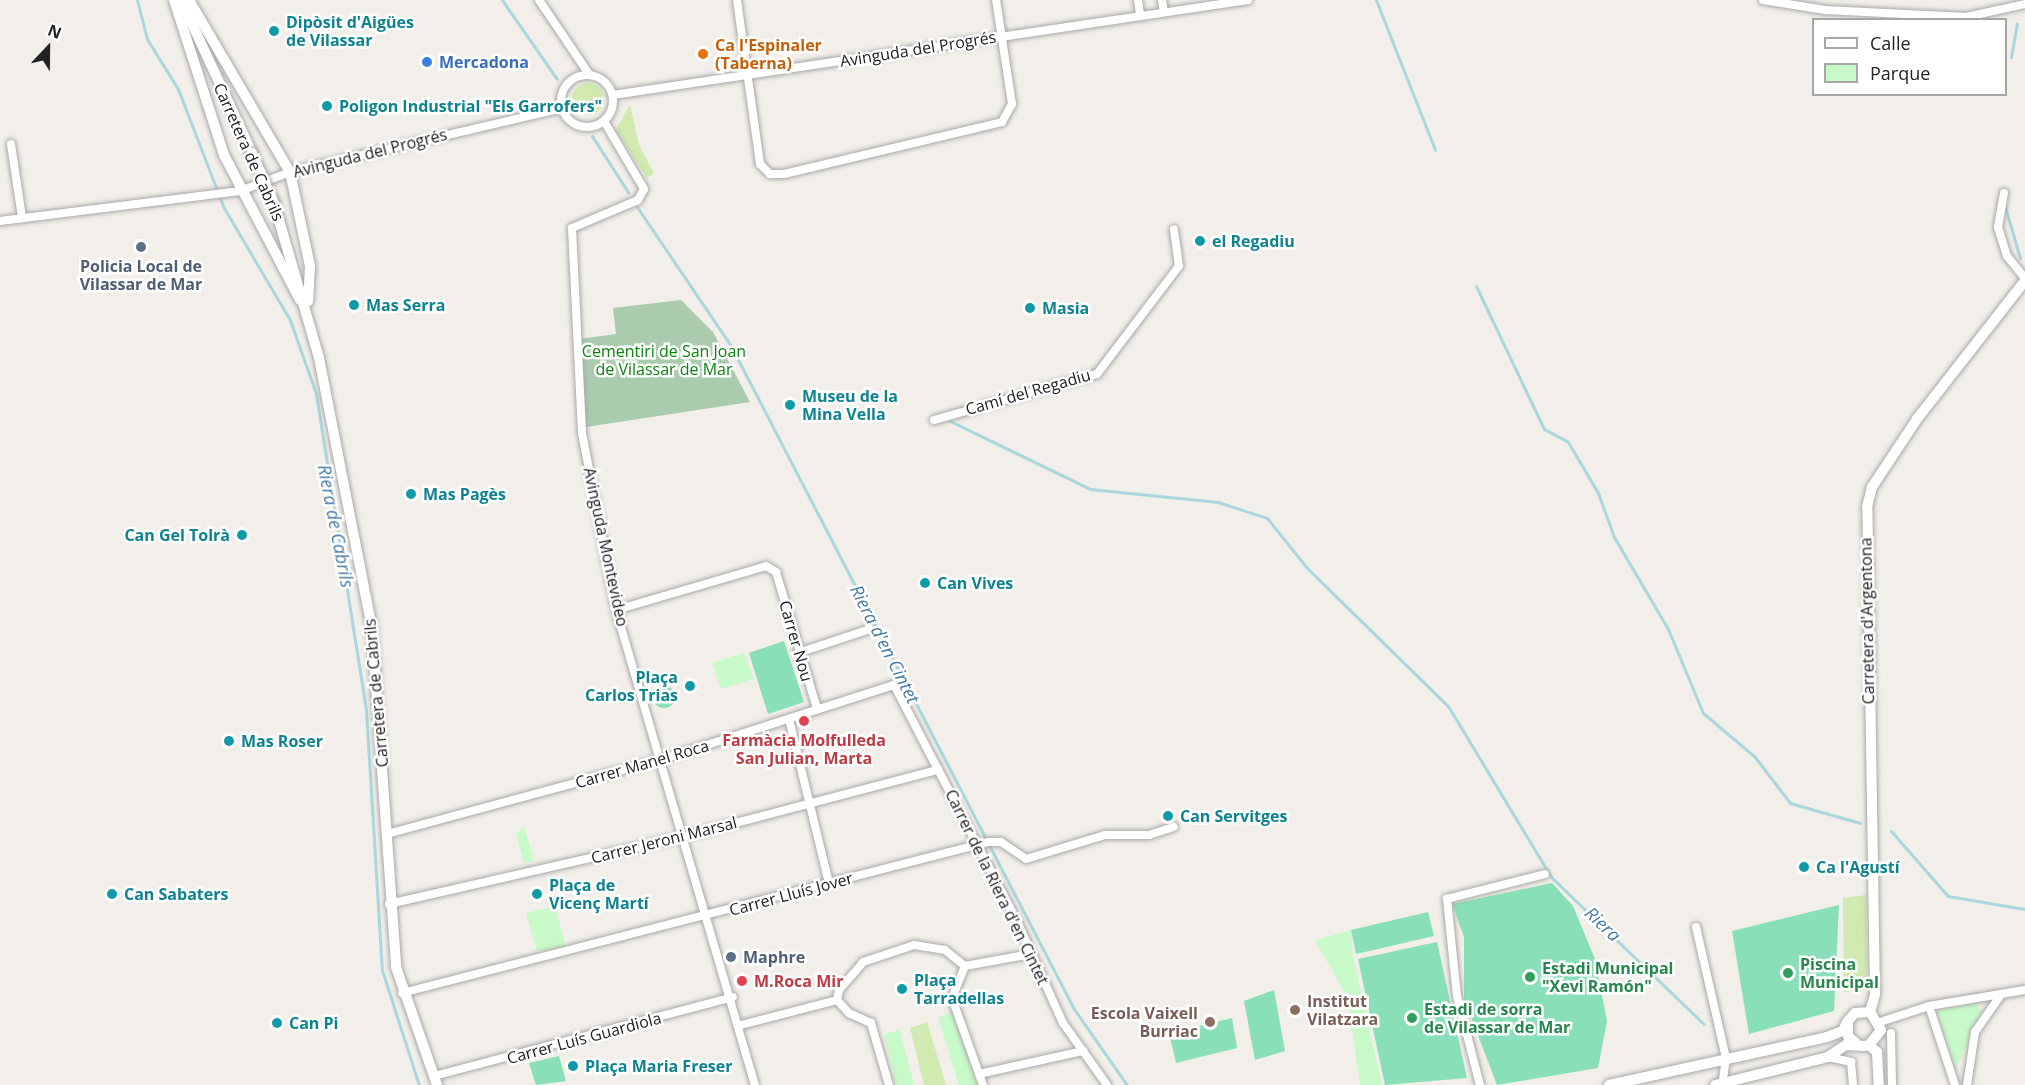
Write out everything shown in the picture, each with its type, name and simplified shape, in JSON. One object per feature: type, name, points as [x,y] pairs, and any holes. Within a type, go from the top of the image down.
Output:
[{"type":"street","points":[[174,0],[240,191],[308,314]]},
{"type":"street","name":"Carretera de Cabrils","points":[[181,0],[274,202],[308,314],[372,629],[387,834],[389,904],[402,993],[436,1080]]},
{"type":"street","points":[[189,0],[290,172],[310,266],[308,314]]},
{"type":"street","points":[[538,0],[589,74],[606,83],[613,94],[604,121],[581,126],[562,108],[567,84],[589,74]]},
{"type":"street","points":[[737,0],[760,164],[770,174],[784,174],[1002,122],[1012,104],[996,0]]},
{"type":"street","points":[[1138,0],[1140,14]]},
{"type":"street","points":[[1162,0],[1164,12]]},
{"type":"street","name":"Avinguda del Progrés","points":[[613,94],[1001,37],[1140,14],[1248,0]]},
{"type":"street","points":[[1763,0],[1825,10],[1966,17],[2025,4]]},
{"type":"street","name":"Avinguda del Progrés","points":[[0,221],[240,191],[290,172],[562,108]]},
{"type":"street","name":"Avinguda Montevideo","points":[[604,121],[644,189],[638,200],[572,228],[582,433],[616,610],[682,837],[733,997],[755,1085]]},
{"type":"street","points":[[11,144],[22,218]]},
{"type":"street","points":[[2004,193],[1998,227],[2007,256],[2025,280]]},
{"type":"street","name":"Camí del Regadiu","points":[[934,420],[1097,374],[1179,266],[1174,230]]},
{"type":"street","name":"Carretera d'Argentona","points":[[1870,1012],[1875,994],[1867,507],[1872,487],[1917,419],[2025,280]]},
{"type":"street","name":"Carrer Nou","points":[[616,610],[765,566],[776,572],[798,653],[817,709]]},
{"type":"street","points":[[798,653],[870,629]]},
{"type":"street","name":"Carrer Manel Roca","points":[[387,834],[660,760],[894,685]]},
{"type":"street","name":"Carrer de la Riera d'en Cintet","points":[[894,685],[978,845],[1063,1023],[1107,1085]]},
{"type":"street","points":[[789,719],[829,883]]},
{"type":"street","name":"Carrer Jeroni Marsal","points":[[389,904],[682,837],[938,770]]},
{"type":"street","name":"Carrer Lluís Jover","points":[[402,993],[709,917],[829,883],[978,845],[1001,842],[1026,859],[1105,836],[1149,835],[1174,827]]},
{"type":"street","points":[[1480,1085],[1457,996],[1447,899],[1545,874]]},
{"type":"street","points":[[1609,1085],[1726,1058],[1827,1037],[1843,1032],[1855,1013],[1870,1012],[1880,1022],[1880,1035],[1864,1045],[1846,1045],[1827,1057],[1720,1084],[1726,1058],[1696,927]]},
{"type":"street","points":[[837,1000],[844,981],[863,962],[898,946],[945,950],[965,966],[1031,954]]},
{"type":"street","points":[[965,966],[952,998],[983,1085]]},
{"type":"street","points":[[1880,1022],[1929,1006],[2000,996],[2025,990]]},
{"type":"street","points":[[1967,1085],[1975,1032],[2000,996]]},
{"type":"street","name":"Carrer Luís Guardiola","points":[[436,1080],[733,997]]},
{"type":"street","points":[[741,1025],[837,1000]]},
{"type":"street","points":[[837,1000],[874,1030],[889,1085]]},
{"type":"street","points":[[1929,1006],[1955,1085]]},
{"type":"street","points":[[1848,1021],[1848,1036],[1877,1052],[1879,1085]]},
{"type":"street","points":[[1891,1033],[1892,1085]]},
{"type":"street","points":[[979,1074],[1083,1051]]},
{"type":"street","points":[[1827,1057],[1851,1062],[1853,1085]]},
{"type":"green space","points":[[588,83],[599,88],[604,99],[599,110],[588,115],[577,110],[572,99],[577,88]]},
{"type":"green space","points":[[630,104],[639,145],[654,173],[647,178],[616,130]]},
{"type":"green space","name":"Cementiri de San Joan de Vilassar de Mar","points":[[681,300],[713,332],[750,402],[586,427],[579,339],[616,334],[613,308]]},
{"type":"green space","points":[[784,641],[804,702],[768,714],[749,653]]},
{"type":"green space","points":[[744,653],[754,679],[721,689],[712,663]]},
{"type":"green space","points":[[664,686],[672,689],[675,697],[672,705],[664,708],[656,705],[653,697],[656,689]]},
{"type":"green space","points":[[524,827],[534,861],[524,863],[516,833]]},
{"type":"green space","name":"Estadi Municipal \"Xevi Ramón\"","points":[[1552,883],[1573,906],[1595,959],[1607,1021],[1598,1068],[1497,1085],[1464,999],[1464,937],[1452,904]]},
{"type":"green space","points":[[1866,895],[1867,990],[1844,992],[1843,898]]},
{"type":"green space","name":"Piscina Municipal","points":[[1839,905],[1834,1011],[1749,1034],[1732,931]]},
{"type":"green space","points":[[555,906],[566,948],[537,951],[526,913]]},
{"type":"green space","points":[[1428,912],[1434,936],[1356,954],[1351,930]]},
{"type":"green space","points":[[1351,930],[1353,956],[1382,1085],[1360,1085],[1348,999],[1315,940]]},
{"type":"green space","name":"Estadi de sorra de Vilassar de Mar","points":[[1437,942],[1467,1078],[1385,1085],[1358,959]]},
{"type":"green space","points":[[1274,990],[1285,1051],[1255,1060],[1244,1001]]},
{"type":"green space","points":[[1976,1002],[1981,1011],[1956,1069],[1937,1011]]},
{"type":"green space","points":[[953,1012],[978,1085],[959,1085],[938,1017]]},
{"type":"green space","points":[[1232,1018],[1237,1048],[1176,1063],[1169,1033]]},
{"type":"green space","points":[[927,1022],[946,1085],[924,1085],[910,1028]]},
{"type":"green space","points":[[900,1030],[914,1085],[896,1085],[884,1034]]},
{"type":"green space","points":[[559,1056],[566,1081],[536,1085],[529,1063]]},
{"type":"waterway","name":"Riera de Cabrils","points":[[137,0],[147,39],[178,89],[224,208],[290,320],[316,394],[366,710],[382,970],[419,1085]]},
{"type":"waterway","name":"Riera d'en Cintet","points":[[502,0],[557,79]]},
{"type":"waterway","points":[[1376,0],[1435,150]]},
{"type":"waterway","points":[[2011,57],[2017,24]]},
{"type":"waterway","name":"Riera d'en Cintet","points":[[592,136],[628,192]]},
{"type":"waterway","name":"Riera d'en Cintet","points":[[637,207],[731,346],[1074,1009],[1127,1085]]},
{"type":"waterway","points":[[2005,207],[2020,258]]},
{"type":"waterway","points":[[1476,286],[1544,429],[1568,442],[1598,493],[1614,537],[1668,629],[1703,713],[1755,757],[1790,803],[1860,823]]},
{"type":"waterway","name":"Riera","points":[[946,419],[1090,489],[1218,502],[1267,518],[1307,568],[1448,706],[1551,877],[1704,1024]]},
{"type":"waterway","points":[[1891,831],[1948,896],[2025,909]]},
{"type":"place","name":"Dipòsit d'Aigües de Vilassar","points":[[274,31]]},
{"type":"place","name":"Ca l'Espinaler (Taberna)","points":[[703,54]]},
{"type":"place","name":"Mercadona","points":[[427,62]]},
{"type":"place","name":"Poligon Industrial \"Els Garrofers\"","points":[[327,106]]},
{"type":"place","name":"el Regadiu","points":[[1200,241]]},
{"type":"place","name":"Policia Local de Vilassar de Mar","points":[[141,247]]},
{"type":"place","name":"Mas Serra","points":[[354,305]]},
{"type":"place","name":"Masia","points":[[1030,308]]},
{"type":"place","name":"Museu de la Mina Vella","points":[[790,405]]},
{"type":"place","name":"Mas Pagès","points":[[411,494]]},
{"type":"place","name":"Can Gel Tolrà","points":[[242,535]]},
{"type":"place","name":"Can Vives","points":[[925,583]]},
{"type":"place","name":"Plaça Carlos Trias","points":[[690,686]]},
{"type":"place","name":"Farmàcia Molfulleda San Julian, Marta","points":[[804,721]]},
{"type":"place","name":"Mas Roser","points":[[229,741]]},
{"type":"place","name":"Can Servitges","points":[[1168,816]]},
{"type":"place","name":"Ca l'Agustí","points":[[1804,867]]},
{"type":"place","name":"Can Sabaters","points":[[112,894]]},
{"type":"place","name":"Plaça de Vicenç Martí","points":[[537,894]]},
{"type":"place","name":"Maphre","points":[[731,957]]},
{"type":"place","name":"Piscina Municipal","points":[[1788,973]]},
{"type":"place","name":"Estadi Municipal \"Xevi Ramón\"","points":[[1530,977]]},
{"type":"place","name":"M.Roca Mir","points":[[742,981]]},
{"type":"place","name":"Plaça Tarradellas","points":[[902,989]]},
{"type":"place","name":"Institut Vilatzara","points":[[1295,1010]]},
{"type":"place","name":"Estadi de sorra de Vilassar de Mar","points":[[1412,1018]]},
{"type":"place","name":"Escola Vaixell Burriac","points":[[1210,1022]]},
{"type":"place","name":"Can Pi","points":[[277,1023]]},
{"type":"place","name":"Plaça Maria Freser","points":[[573,1066]]}]
